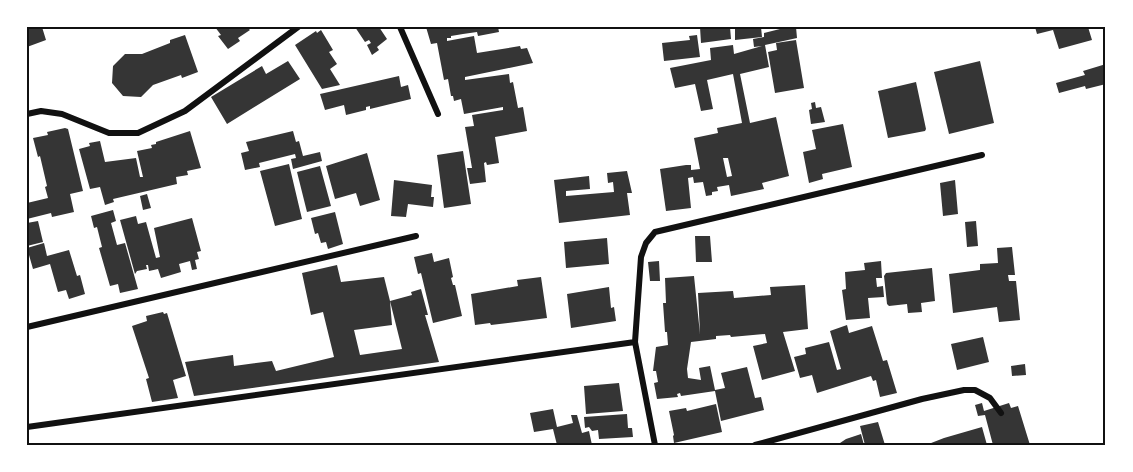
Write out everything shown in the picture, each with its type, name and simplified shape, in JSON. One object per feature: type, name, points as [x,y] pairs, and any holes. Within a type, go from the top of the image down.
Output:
[{"type":"street","points":[[27,114],[41,111],[62,114],[109,133],[138,133],[185,111],[298,27]]},
{"type":"street","points":[[400,27],[438,114]]},
{"type":"street","points":[[655,445],[635,342],[641,257],[646,243],[655,232],[982,155]]},
{"type":"street","points":[[27,327],[416,236]]},
{"type":"street","points":[[27,427],[635,342]]},
{"type":"street","points":[[755,445],[922,399],[964,390],[975,390],[990,398],[1001,413]]},
{"type":"building","points":[[27,27],[42,27],[46,40],[27,47]]},
{"type":"building","points":[[215,27],[247,27],[250,30],[228,49],[218,36],[221,35]]},
{"type":"building","points":[[355,27],[379,27],[387,39],[377,47],[379,50],[372,55],[367,45],[371,43],[369,40],[365,42]]},
{"type":"building","points":[[426,27],[498,27],[499,32],[478,36],[477,32],[451,36],[447,38],[447,41],[474,36],[477,53],[520,46],[521,49],[527,48],[533,63],[465,77],[465,80],[509,74],[510,83],[513,82],[518,108],[523,107],[527,131],[495,137],[499,163],[487,165],[486,162],[484,163],[486,182],[470,184],[467,168],[472,168],[465,127],[474,126],[472,115],[503,110],[503,107],[464,114],[461,99],[454,101],[448,79],[444,80],[437,43],[431,44]]},
{"type":"building","points":[[700,27],[730,27],[731,39],[701,43]]},
{"type":"building","points":[[735,27],[761,27],[762,37],[735,40]]},
{"type":"building","points":[[796,27],[797,38],[765,45],[769,67],[740,74],[750,123],[776,117],[789,176],[762,183],[764,189],[731,196],[729,185],[717,187],[718,191],[706,196],[703,182],[694,183],[693,177],[688,178],[691,208],[666,211],[660,169],[691,165],[691,170],[700,169],[694,138],[718,133],[717,128],[742,123],[733,74],[707,80],[713,109],[701,111],[695,84],[675,88],[670,68],[711,60],[710,48],[733,45],[734,54],[762,46],[754,47],[753,39],[764,37],[764,33]],"holes":[[[723,158],[728,158],[732,176],[727,177]]]},
{"type":"building","points":[[1035,27],[1088,27],[1092,40],[1059,49],[1053,30],[1037,34]]},
{"type":"building","points":[[321,30],[333,50],[329,52],[337,64],[330,69],[340,85],[322,89],[295,45]]},
{"type":"building","points":[[185,35],[198,72],[182,78],[181,75],[153,85],[141,97],[123,96],[112,83],[113,66],[125,54],[142,54]]},
{"type":"building","points":[[697,35],[700,57],[664,61],[662,43],[690,40],[689,36]]},
{"type":"building","points":[[796,40],[804,88],[775,93],[768,52],[777,50],[776,43]]},
{"type":"building","points":[[288,61],[300,79],[227,124],[211,97],[262,66],[266,74]]},
{"type":"building","points":[[980,61],[994,123],[949,134],[934,72]]},
{"type":"building","points":[[1106,64],[1106,84],[1086,89],[1085,86],[1059,93],[1056,83],[1085,75],[1083,71]]},
{"type":"building","points":[[399,76],[401,87],[408,85],[411,99],[370,109],[370,106],[366,107],[366,110],[346,115],[344,105],[325,110],[320,94]]},
{"type":"building","points":[[916,82],[925,131],[888,138],[878,91]]},
{"type":"building","points":[[815,102],[816,108],[821,107],[825,122],[811,124],[809,110],[812,109],[811,103]]},
{"type":"building","points":[[843,124],[852,167],[822,174],[823,179],[809,183],[803,152],[816,149],[812,130]]},
{"type":"building","points":[[68,129],[83,191],[70,194],[74,212],[52,217],[51,213],[27,219],[27,203],[48,198],[40,156],[38,157],[33,138]]},
{"type":"building","points":[[190,131],[201,168],[187,171],[188,175],[176,177],[177,184],[113,199],[114,202],[105,205],[100,187],[90,189],[79,149],[90,146],[89,143],[100,141],[105,162],[136,158],[140,177],[143,177],[137,151],[152,148],[151,145],[156,142]]},
{"type":"building","points":[[293,131],[296,142],[299,141],[303,156],[320,152],[322,161],[293,169],[291,159],[296,158],[295,154],[259,163],[260,167],[245,170],[241,153],[249,151],[246,142]]},
{"type":"building","points":[[463,151],[471,204],[444,208],[437,155]]},
{"type":"building","points":[[367,153],[380,200],[360,206],[356,193],[335,199],[326,166]]},
{"type":"building","points":[[289,164],[302,219],[275,226],[260,171]]},
{"type":"building","points":[[320,166],[331,206],[307,212],[297,172]]},
{"type":"building","points":[[627,171],[632,193],[627,193],[630,215],[559,223],[554,180],[589,176],[590,189],[566,191],[566,196],[614,192],[613,182],[608,183],[607,173]]},
{"type":"building","points":[[394,180],[432,185],[433,207],[408,204],[406,217],[391,216]]},
{"type":"building","points":[[955,180],[958,214],[943,216],[940,183]]},
{"type":"building","points":[[147,194],[151,208],[143,210],[140,196]]},
{"type":"building","points":[[113,210],[116,221],[111,223],[117,245],[125,243],[138,289],[120,293],[118,284],[110,286],[99,248],[102,247],[97,227],[94,228],[91,216]]},
{"type":"building","points":[[335,212],[343,244],[328,249],[326,242],[321,243],[318,233],[315,234],[311,218]]},
{"type":"building","points":[[136,216],[138,224],[146,222],[156,258],[160,257],[154,228],[192,218],[201,251],[197,252],[199,259],[195,260],[197,269],[192,270],[190,261],[179,264],[181,272],[161,278],[158,269],[149,271],[148,265],[146,265],[147,269],[137,271],[135,274],[120,220]]},
{"type":"building","points":[[38,221],[43,242],[27,246],[27,223]]},
{"type":"building","points":[[976,221],[978,246],[967,247],[965,222]]},
{"type":"building","points":[[695,236],[710,236],[712,262],[696,262]]},
{"type":"building","points":[[607,238],[609,264],[566,268],[564,242]]},
{"type":"building","points":[[44,243],[47,256],[69,250],[85,294],[69,299],[66,290],[58,292],[50,264],[33,269],[27,248]]},
{"type":"building","points":[[1012,247],[1015,275],[1008,275],[1009,281],[1016,281],[1020,320],[999,322],[997,307],[953,313],[949,274],[980,270],[980,264],[998,263],[997,248]]},
{"type":"building","points":[[432,253],[434,262],[449,258],[453,277],[451,278],[455,285],[462,316],[433,323],[421,273],[418,274],[414,257]]},
{"type":"building","points":[[659,261],[660,281],[650,281],[648,262]]},
{"type":"building","points":[[881,261],[882,278],[876,278],[877,287],[883,286],[884,297],[868,298],[870,318],[846,320],[842,290],[846,289],[845,272],[865,270],[864,263]]},
{"type":"building","points":[[337,265],[341,282],[384,277],[390,301],[412,295],[411,292],[421,289],[428,315],[425,315],[439,362],[194,396],[185,362],[233,355],[234,366],[272,361],[276,371],[334,357],[323,312],[311,315],[302,273]],"holes":[[[390,301],[402,349],[360,355],[354,330],[392,325]]]},
{"type":"building","points":[[932,268],[935,301],[921,303],[922,312],[908,313],[907,304],[889,306],[887,304],[884,276],[886,273]]},
{"type":"building","points":[[694,276],[700,334],[698,293],[733,291],[734,298],[771,295],[770,287],[805,285],[808,329],[783,332],[795,371],[762,380],[753,346],[767,343],[765,334],[716,336],[716,339],[691,342],[688,378],[701,380],[699,368],[710,366],[715,390],[725,388],[721,373],[747,367],[755,398],[761,397],[764,410],[721,421],[715,391],[681,396],[680,393],[677,394],[678,397],[657,399],[654,383],[658,382],[656,371],[653,371],[656,347],[668,345],[663,303],[666,303],[665,278]]},
{"type":"building","points":[[541,277],[547,318],[475,325],[471,294],[518,286],[517,280]]},
{"type":"building","points":[[609,287],[611,308],[614,307],[616,321],[571,328],[567,294]]},
{"type":"building","points":[[167,313],[186,376],[173,380],[178,398],[152,402],[146,379],[149,378],[132,326],[147,321],[146,316]]},
{"type":"building","points":[[847,325],[849,333],[872,326],[883,361],[887,360],[897,393],[880,397],[876,380],[873,381],[871,376],[817,393],[812,375],[800,378],[794,357],[806,354],[805,348],[829,342],[837,370],[841,369],[830,331]]},
{"type":"building","points":[[983,337],[989,362],[957,370],[951,344]]},
{"type":"building","points":[[1025,364],[1026,375],[1012,376],[1011,366]]},
{"type":"building","points":[[619,383],[623,411],[586,414],[584,386]]},
{"type":"building","points":[[982,403],[984,411],[1009,403],[1011,408],[1018,406],[1030,445],[993,445],[985,415],[978,416],[975,405]]},
{"type":"building","points":[[716,404],[722,432],[674,443],[669,411],[686,408],[687,411]]},
{"type":"building","points":[[553,409],[557,427],[573,423],[571,415],[577,415],[582,433],[589,431],[592,445],[557,445],[553,429],[534,432],[530,413]]},
{"type":"building","points":[[627,414],[628,428],[632,428],[633,437],[599,439],[598,430],[592,431],[589,427],[585,428],[584,417]]},
{"type":"building","points":[[878,422],[885,445],[865,445],[860,426]]},
{"type":"building","points":[[982,427],[987,445],[926,445],[944,438]]},
{"type":"building","points":[[861,434],[864,445],[837,445],[846,439]]}]
